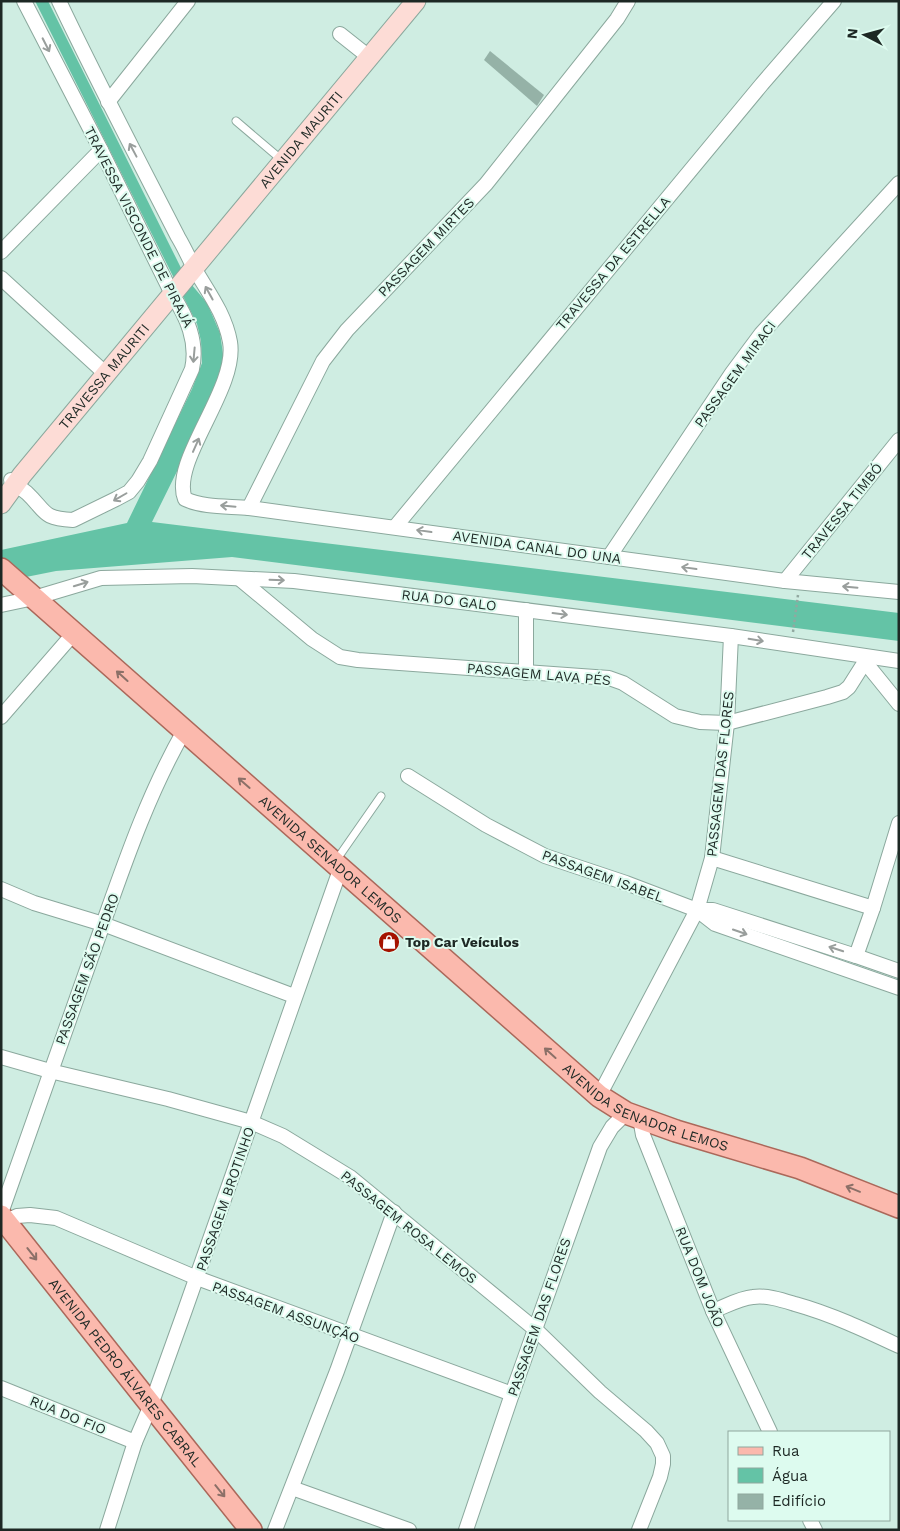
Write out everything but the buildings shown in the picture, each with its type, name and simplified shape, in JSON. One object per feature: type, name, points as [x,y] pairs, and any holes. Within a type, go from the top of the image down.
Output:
[{"type":"main road","name":"AVENIDA MAURITI","points":[[182,283],[416,1]]},
{"type":"main road","name":"TRAVESSA MAURITI","points":[[1,504],[12,482],[182,283]]},
{"type":"main road","name":"AVENIDA SENADOR LEMOS","points":[[8,575],[599,1096],[633,1116],[676,1131],[800,1168],[899,1207]]},
{"type":"main road","name":"AVENIDA PEDRO ÁLVARES CABRAL","points":[[3,1217],[150,1406],[251,1530]]},
{"type":"street","name":"TRAVESSA VISCONDE DE PIRAJÁ","points":[[24,1],[101,150],[182,283],[224,319],[230,344],[227,371],[185,468],[182,491]]},
{"type":"street","name":"TRAVESSA VISCONDE DE PIRAJÁ","points":[[12,482],[28,494],[41,511],[50,517],[73,520],[129,492],[150,461],[192,369],[195,358],[192,334],[180,305],[182,283],[108,102],[59,1]]},
{"type":"street","points":[[108,102],[188,1]]},
{"type":"street","name":"PASSAGEM MIRTES","points":[[249,508],[323,361],[347,330],[486,184],[617,19],[628,1]]},
{"type":"street","name":"TRAVESSA DA ESTRELLA","points":[[395,528],[749,99],[834,1]]},
{"type":"street","points":[[340,34],[369,57]]},
{"type":"street","points":[[1,252],[101,150]]},
{"type":"street","name":"PASSAGEM MIRACI","points":[[610,557],[732,373],[761,334],[899,183]]},
{"type":"street","points":[[1,278],[106,374]]},
{"type":"street","name":"TRAVESSA TIMBÓ","points":[[792,582],[899,440]]},
{"type":"street","name":"AVENIDA CANAL DO UNA","points":[[182,491],[185,499],[192,502],[249,508],[792,582],[899,592]]},
{"type":"street","name":"RUA DO GALO","points":[[1,605],[34,598],[101,578],[192,576],[294,581],[731,636],[866,659],[899,661]]},
{"type":"street","name":"PASSAGEM LAVA PÉS","points":[[240,579],[312,639],[340,657],[358,660],[609,678],[623,683],[675,716],[700,722],[727,723],[844,692],[853,682],[866,659]]},
{"type":"street","points":[[526,610],[526,673]]},
{"type":"street","points":[[1,717],[74,633]]},
{"type":"street","name":"PASSAGEM DAS FLORES","points":[[599,1096],[697,910],[712,858],[727,723],[731,636]]},
{"type":"street","points":[[866,659],[899,704]]},
{"type":"street","name":"PASSAGEM SÃO PEDRO","points":[[3,1217],[50,1072],[138,825],[166,764],[184,731]]},
{"type":"street","name":"PASSAGEM ISABEL","points":[[408,776],[486,825],[545,856],[626,883],[697,910],[715,924],[899,988]]},
{"type":"street","points":[[856,956],[899,823]]},
{"type":"street","points":[[712,858],[873,908]]},
{"type":"street","name":"PASSAGEM BROTINHO","points":[[107,1530],[135,1442],[197,1278],[338,864]]},
{"type":"street","points":[[1,889],[34,903],[103,924],[294,996]]},
{"type":"street","name":"PASSAGEM ISABEL","points":[[697,910],[713,910],[899,971]]},
{"type":"street","name":"PASSAGEM ROSA LEMOS","points":[[1,1057],[50,1072],[168,1099],[251,1122],[283,1136],[342,1172],[394,1212],[535,1329],[600,1392],[657,1442],[663,1456],[663,1464],[660,1477],[639,1530]]},
{"type":"street","name":"PASSAGEM DAS FLORES","points":[[466,1530],[600,1147],[612,1126],[633,1116]]},
{"type":"street","name":"RUA DOM JOÃO","points":[[633,1116],[643,1135],[713,1312],[770,1431]]},
{"type":"street","points":[[275,1530],[350,1336],[394,1212]]},
{"type":"street","name":"PASSAGEM ASSUNÇÃO","points":[[3,1217],[49,1216],[197,1278],[350,1336],[512,1394]]},
{"type":"street","points":[[713,1312],[746,1298],[760,1296],[819,1311],[899,1346]]},
{"type":"street","name":"RUA DO FIO","points":[[1,1388],[135,1442]]},
{"type":"street","points":[[292,1488],[409,1530]]},
{"type":"lane","points":[[236,121],[283,161]]},
{"type":"lane","points":[[338,864],[381,796]]},
{"type":"path","points":[[791,646],[792,582]]},
{"type":"water","points":[[35,1],[48,1],[186,278],[207,303],[220,333],[224,361],[218,380],[189,447],[152,522],[899,613],[899,641],[232,557],[56,571],[1,582],[1,550],[127,523],[192,389],[202,363],[201,341],[197,324]]},
{"type":"place","name":"Top Car Veículos","points":[[389,942]]}]
